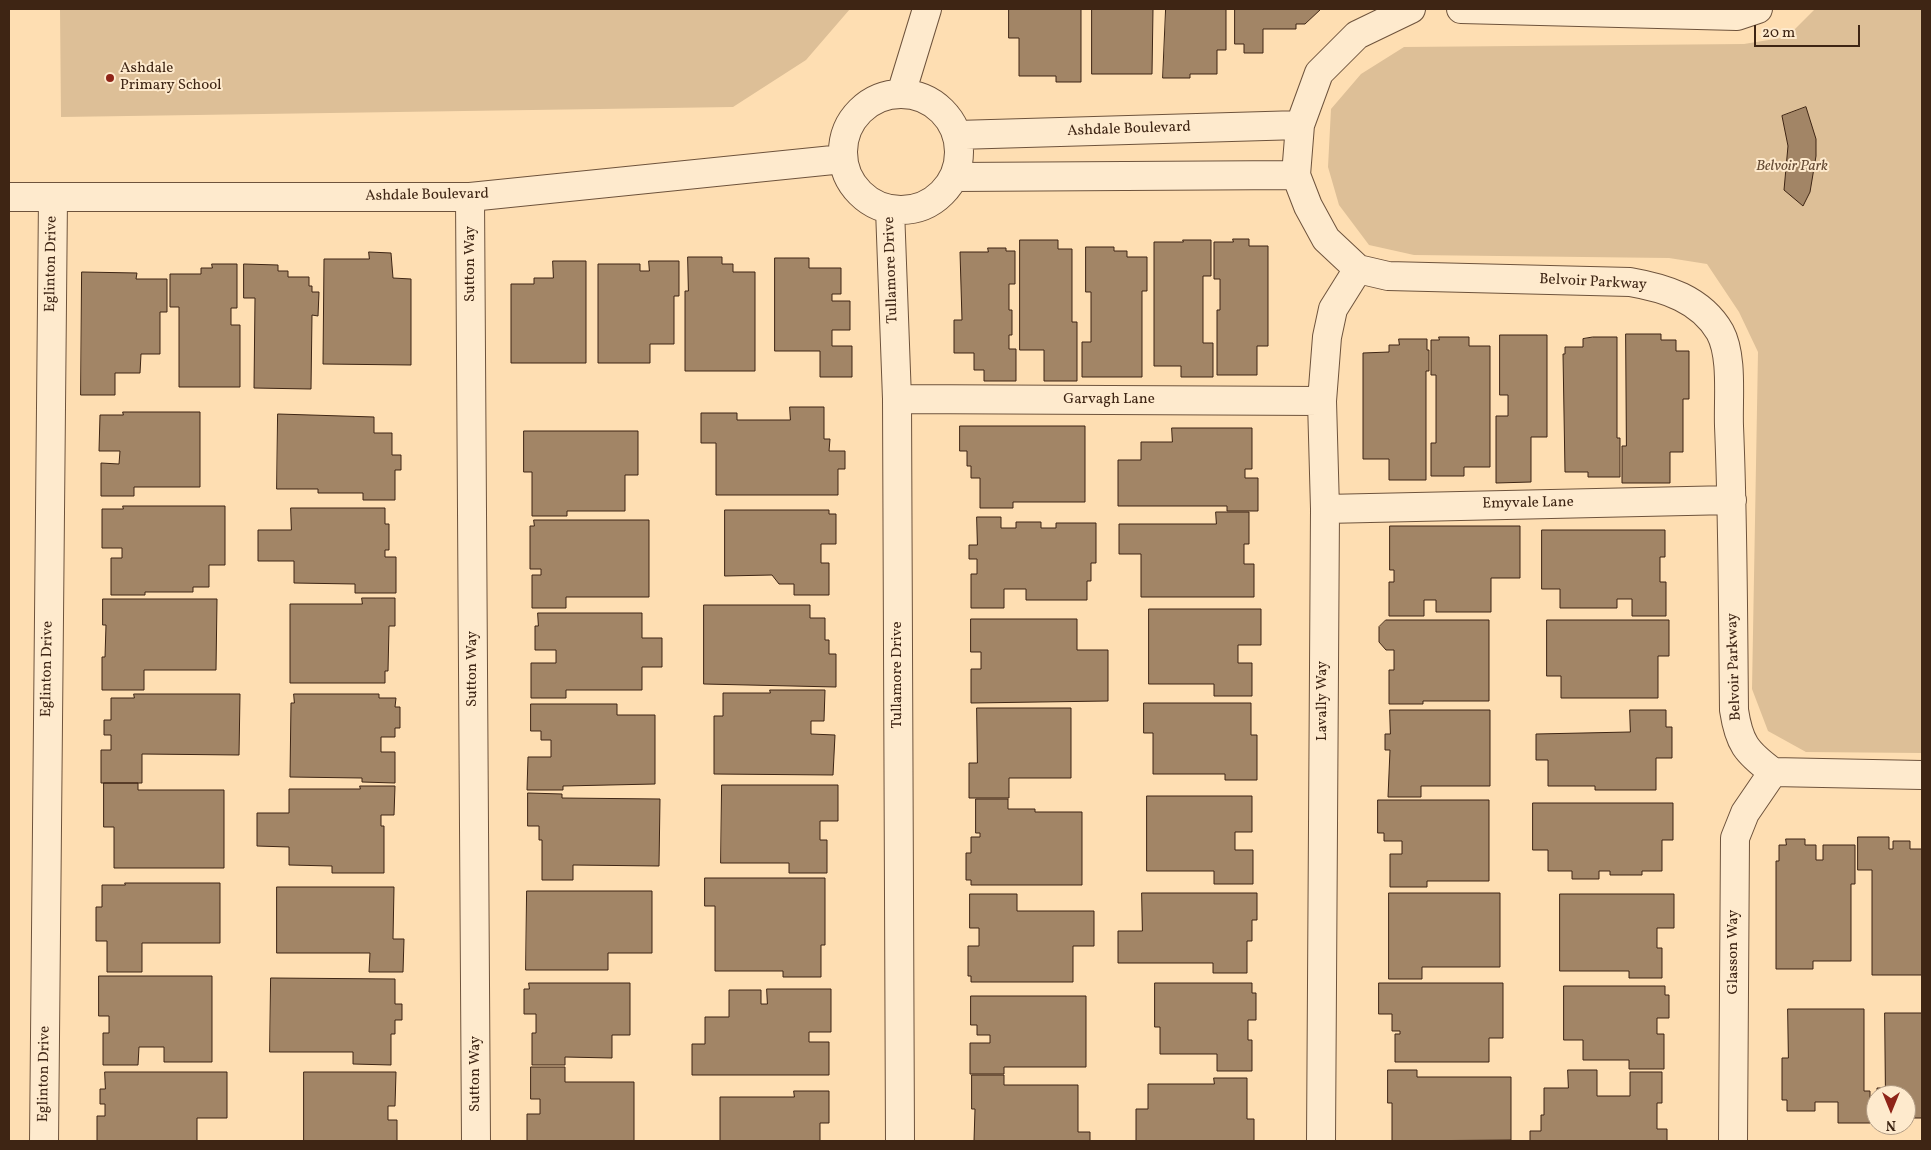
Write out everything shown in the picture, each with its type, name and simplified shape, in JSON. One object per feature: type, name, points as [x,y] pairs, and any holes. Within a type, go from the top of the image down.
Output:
[{"type":"street","points":[[901,94],[926,9]]},
{"type":"street","points":[[1358,270],[1326,239],[1308,206],[1296,174],[1300,125],[1319,72],[1357,35],[1411,9]]},
{"type":"street","points":[[1461,9],[1738,16],[1758,9]]},
{"type":"street","points":[[901,94],[921,97],[938,107],[952,122],[957,135],[960,155],[954,177],[942,193],[926,205],[906,210],[890,209],[870,202],[855,189],[842,159],[844,139],[852,120],[866,105],[884,96],[901,94]]},
{"type":"street","name":"Ashdale Boulevard","points":[[957,135],[1300,125]]},
{"type":"street","name":"Ashdale Boulevard","points":[[9,197],[470,197],[842,159]]},
{"type":"street","points":[[954,177],[1296,174]]},
{"type":"street","name":"Eglinton Drive","points":[[44,1141],[53,197]]},
{"type":"street","name":"Sutton Way","points":[[470,197],[476,1141]]},
{"type":"street","name":"Tullamore Drive","points":[[890,209],[897,399],[900,1141]]},
{"type":"street","name":"Lavally Way","points":[[1321,1141],[1324,509],[1322,401],[1327,338],[1332,309],[1358,270]]},
{"type":"street","name":"Belvoir Parkway","points":[[1358,270],[1388,276],[1630,282],[1660,287],[1683,298],[1708,317],[1726,347],[1732,500],[1734,710],[1738,735],[1754,758],[1773,772]]},
{"type":"street","name":"Garvagh Lane","points":[[897,399],[1322,401]]},
{"type":"street","name":"Emyvale Lane","points":[[1324,509],[1732,500]]},
{"type":"street","points":[[1773,772],[1922,775]]},
{"type":"street","name":"Glasson Way","points":[[1733,1141],[1735,838],[1746,813],[1773,772]]},
{"type":"green space","points":[[60,9],[850,9],[806,60],[733,107],[61,117]]},
{"type":"green space","name":"Belvoir Park","points":[[1815,9],[1922,9],[1922,753],[1806,752],[1768,731],[1752,689],[1758,352],[1739,312],[1707,264],[1669,258],[1414,255],[1369,245],[1339,205],[1328,167],[1331,109],[1361,74],[1404,47],[1744,44],[1787,37]]},
{"type":"building","points":[[1009,9],[1081,9],[1081,82],[1056,82],[1056,76],[1019,76],[1019,38],[1009,38]]},
{"type":"building","points":[[1092,9],[1153,9],[1152,74],[1092,74]]},
{"type":"building","points":[[1166,9],[1226,9],[1226,50],[1217,50],[1217,74],[1190,74],[1190,78],[1163,78]]},
{"type":"building","points":[[1235,9],[1321,9],[1305,24],[1296,24],[1296,29],[1263,29],[1263,53],[1244,53],[1244,44],[1235,44]]},
{"type":"building","points":[[1806,107],[1816,139],[1816,156],[1810,192],[1803,206],[1784,190],[1788,146],[1782,116]]},
{"type":"building","points":[[1233,239],[1249,239],[1249,246],[1268,246],[1268,346],[1257,346],[1257,375],[1217,375],[1217,310],[1220,310],[1220,279],[1214,279],[1214,242],[1233,242]]},
{"type":"building","points":[[1020,240],[1058,240],[1058,249],[1072,249],[1072,322],[1077,322],[1077,381],[1044,381],[1044,350],[1020,350]]},
{"type":"building","points":[[1183,240],[1211,240],[1211,276],[1203,276],[1203,343],[1213,343],[1213,377],[1181,377],[1181,366],[1154,366],[1154,242],[1183,242]]},
{"type":"building","points":[[1086,247],[1114,247],[1114,251],[1127,251],[1127,257],[1147,257],[1147,291],[1142,291],[1142,377],[1082,377],[1082,342],[1091,342],[1091,292],[1086,292]]},
{"type":"building","points":[[988,248],[1006,248],[1006,251],[1015,251],[1015,284],[1009,284],[1009,310],[1012,310],[1012,335],[1009,335],[1009,349],[1016,349],[1016,381],[984,381],[984,370],[974,370],[974,353],[954,353],[954,320],[962,320],[960,252],[988,252]]},
{"type":"building","points":[[369,252],[391,253],[393,278],[411,279],[411,365],[323,364],[324,259],[369,259]]},
{"type":"building","points":[[688,257],[722,257],[722,264],[733,264],[733,272],[755,272],[755,371],[685,371],[685,291],[688,291]]},
{"type":"building","points":[[775,258],[809,258],[809,268],[841,268],[841,294],[832,294],[832,301],[850,301],[850,330],[832,330],[832,346],[852,346],[852,377],[820,377],[820,351],[775,351]]},
{"type":"building","points":[[553,261],[586,261],[586,363],[511,363],[511,284],[534,284],[534,278],[553,278]]},
{"type":"building","points":[[649,261],[679,261],[679,296],[674,296],[674,344],[650,344],[650,363],[598,363],[598,264],[640,264],[640,271],[649,271]]},
{"type":"building","points":[[212,264],[237,264],[237,308],[231,308],[231,325],[240,325],[240,387],[179,387],[179,307],[170,307],[170,274],[201,274],[201,268],[212,268]]},
{"type":"building","points":[[244,264],[278,265],[278,271],[288,271],[288,277],[309,277],[309,286],[312,286],[312,292],[319,292],[318,316],[312,315],[311,389],[254,388],[255,298],[244,298]]},
{"type":"building","points":[[82,272],[137,273],[136,279],[167,279],[167,312],[160,312],[160,354],[141,354],[140,373],[115,373],[115,395],[81,395]]},
{"type":"building","points":[[1626,334],[1661,334],[1661,340],[1676,340],[1676,351],[1689,351],[1689,399],[1683,399],[1683,452],[1670,452],[1670,483],[1622,483],[1622,446],[1626,446]]},
{"type":"building","points":[[1500,335],[1547,335],[1547,437],[1531,437],[1531,482],[1496,483],[1496,416],[1508,416],[1508,395],[1500,395]]},
{"type":"building","points":[[1439,337],[1469,337],[1469,346],[1490,346],[1490,467],[1464,467],[1464,476],[1431,476],[1431,443],[1436,443],[1436,375],[1431,375],[1431,340],[1439,340]]},
{"type":"building","points":[[1617,337],[1617,438],[1620,438],[1620,477],[1588,477],[1588,472],[1565,472],[1563,354],[1565,354],[1565,347],[1583,347],[1583,339]]},
{"type":"building","points":[[1399,339],[1427,339],[1429,371],[1426,371],[1426,480],[1389,480],[1389,459],[1363,459],[1363,353],[1389,352],[1389,345],[1399,345]]},
{"type":"building","points":[[790,407],[824,407],[824,439],[830,439],[829,451],[845,451],[845,469],[838,469],[838,495],[716,495],[716,443],[701,443],[701,413],[737,413],[737,420],[790,420]]},
{"type":"building","points":[[123,412],[200,412],[200,487],[134,487],[134,496],[101,496],[101,463],[119,464],[120,451],[99,451],[100,415],[123,415]]},
{"type":"building","points":[[278,414],[374,417],[374,433],[392,433],[392,455],[401,455],[401,470],[395,470],[395,500],[363,500],[363,493],[318,493],[318,489],[277,489]]},
{"type":"building","points":[[960,426],[1085,426],[1085,502],[1013,502],[1013,508],[980,508],[980,478],[971,478],[971,466],[967,466],[967,451],[960,451]]},
{"type":"building","points":[[1172,428],[1252,428],[1252,469],[1245,469],[1245,478],[1258,478],[1258,511],[1227,511],[1227,506],[1118,506],[1118,460],[1141,460],[1141,442],[1172,442]]},
{"type":"building","points":[[524,431],[638,431],[638,475],[625,475],[625,511],[567,511],[567,516],[532,516],[532,472],[524,472]]},
{"type":"building","points":[[123,506],[225,506],[225,565],[209,565],[209,587],[193,587],[193,592],[145,592],[145,595],[111,595],[111,558],[122,558],[122,548],[102,548],[102,509],[123,509]]},
{"type":"building","points":[[291,508],[385,508],[385,524],[389,524],[389,550],[385,550],[385,557],[396,557],[396,593],[355,593],[355,584],[294,583],[294,561],[258,561],[258,530],[291,530]]},
{"type":"building","points":[[725,510],[829,510],[829,514],[836,514],[836,544],[821,544],[821,563],[829,563],[829,595],[794,595],[794,584],[779,584],[772,575],[725,576]]},
{"type":"building","points":[[1216,512],[1249,512],[1249,544],[1244,544],[1244,564],[1254,564],[1254,597],[1141,597],[1141,554],[1119,554],[1119,524],[1216,524]]},
{"type":"building","points":[[977,517],[1001,517],[1001,528],[1016,528],[1016,522],[1041,522],[1041,528],[1056,528],[1056,523],[1096,523],[1096,563],[1091,563],[1091,581],[1087,581],[1087,600],[1026,600],[1026,589],[1004,589],[1004,608],[971,608],[971,574],[977,574],[977,559],[969,559],[969,545],[977,545]]},
{"type":"building","points":[[534,520],[649,520],[649,597],[566,597],[566,608],[532,608],[532,575],[541,575],[541,569],[530,569],[530,526],[534,526]]},
{"type":"building","points":[[1390,526],[1520,526],[1520,578],[1491,578],[1491,612],[1436,612],[1436,600],[1424,600],[1424,616],[1389,616],[1389,582],[1394,582],[1394,570],[1390,570]]},
{"type":"building","points":[[1542,530],[1665,530],[1665,557],[1660,557],[1660,582],[1666,582],[1666,616],[1632,616],[1632,599],[1617,599],[1617,608],[1560,608],[1560,589],[1542,589]]},
{"type":"building","points":[[362,598],[395,598],[395,626],[389,626],[388,671],[385,671],[385,683],[290,683],[290,604],[362,604]]},
{"type":"building","points":[[103,599],[217,599],[216,670],[144,670],[144,690],[102,690],[102,657],[105,657],[106,625],[103,625]]},
{"type":"building","points":[[704,605],[810,605],[810,618],[825,618],[825,640],[829,640],[829,654],[836,654],[836,687],[704,684]]},
{"type":"building","points":[[1149,609],[1261,609],[1261,645],[1238,645],[1238,663],[1252,663],[1252,696],[1214,696],[1214,684],[1149,684]]},
{"type":"building","points":[[538,613],[642,613],[642,638],[662,638],[662,667],[642,667],[642,690],[566,690],[566,698],[531,698],[531,663],[556,663],[556,650],[535,650],[535,626],[538,626]]},
{"type":"building","points":[[971,619],[1077,619],[1077,650],[1108,650],[1108,701],[971,703],[971,669],[981,669],[981,652],[971,652]]},
{"type":"building","points":[[1386,620],[1489,620],[1489,701],[1423,701],[1423,704],[1389,704],[1389,670],[1394,670],[1394,650],[1386,650],[1379,642],[1379,627]]},
{"type":"building","points":[[1547,620],[1669,620],[1669,656],[1658,656],[1658,698],[1561,698],[1561,676],[1547,676]]},
{"type":"building","points":[[770,690],[825,690],[824,721],[811,721],[811,734],[835,735],[833,775],[714,774],[714,716],[723,716],[723,693],[770,693]]},
{"type":"building","points":[[134,694],[240,694],[239,755],[142,754],[142,783],[101,783],[101,750],[111,750],[111,735],[104,735],[104,720],[111,720],[111,698],[134,698]]},
{"type":"building","points":[[294,694],[379,694],[379,698],[396,698],[395,707],[400,707],[400,728],[395,728],[395,737],[381,737],[381,752],[395,752],[395,783],[362,782],[362,778],[290,777],[291,703],[294,703]]},
{"type":"building","points":[[1144,703],[1251,703],[1251,735],[1257,735],[1257,780],[1225,780],[1225,774],[1153,774],[1153,733],[1144,733]]},
{"type":"building","points":[[531,704],[617,704],[617,715],[655,715],[655,784],[563,786],[563,790],[527,790],[528,757],[551,757],[551,740],[541,740],[541,731],[531,731]]},
{"type":"building","points":[[977,708],[1071,708],[1071,778],[1009,778],[1009,798],[969,798],[969,763],[977,763]]},
{"type":"building","points":[[1390,710],[1490,710],[1490,786],[1421,786],[1421,797],[1388,797],[1390,750],[1385,750],[1385,734],[1390,734]]},
{"type":"building","points":[[1630,710],[1666,710],[1666,727],[1672,727],[1672,758],[1656,758],[1656,790],[1595,790],[1595,786],[1548,786],[1548,760],[1536,760],[1536,734],[1630,732]]},
{"type":"building","points":[[104,783],[138,783],[138,790],[224,790],[224,868],[114,868],[114,827],[104,827]]},
{"type":"building","points":[[722,785],[838,785],[838,821],[820,821],[820,840],[827,840],[827,873],[789,873],[789,863],[721,863]]},
{"type":"building","points":[[360,786],[395,786],[394,815],[381,815],[381,826],[384,826],[384,873],[332,873],[332,866],[289,865],[289,847],[257,846],[257,813],[289,813],[289,789],[360,789]]},
{"type":"building","points":[[528,793],[562,794],[562,798],[660,799],[659,866],[573,865],[573,880],[542,880],[542,840],[539,840],[539,826],[528,826]]},
{"type":"building","points":[[1147,796],[1252,796],[1252,832],[1235,832],[1235,850],[1253,850],[1253,884],[1214,884],[1214,871],[1147,871]]},
{"type":"building","points":[[976,799],[1008,799],[1008,809],[1035,809],[1035,812],[1082,812],[1082,885],[971,885],[971,880],[966,880],[966,853],[971,853],[971,837],[980,837],[980,833],[976,833]]},
{"type":"building","points":[[1378,800],[1489,800],[1489,881],[1427,881],[1427,887],[1390,887],[1390,854],[1402,854],[1402,841],[1384,841],[1384,833],[1378,833]]},
{"type":"building","points":[[1533,803],[1673,803],[1673,840],[1662,840],[1662,871],[1642,871],[1642,875],[1610,875],[1610,871],[1599,871],[1599,879],[1572,879],[1572,871],[1548,871],[1548,850],[1533,850]]},
{"type":"building","points":[[1858,837],[1889,837],[1889,849],[1893,849],[1893,841],[1910,841],[1910,849],[1922,849],[1922,975],[1872,975],[1872,870],[1858,870]]},
{"type":"building","points":[[1786,839],[1805,839],[1805,845],[1816,845],[1816,860],[1823,860],[1823,845],[1855,845],[1855,884],[1851,884],[1851,961],[1813,961],[1813,969],[1776,969],[1776,861],[1779,861],[1779,845],[1786,845]]},
{"type":"building","points":[[705,878],[825,878],[825,945],[821,945],[821,977],[783,977],[783,971],[715,971],[715,906],[705,906]]},
{"type":"building","points":[[125,883],[220,883],[220,943],[142,943],[142,972],[107,972],[107,941],[96,941],[96,907],[102,907],[102,885],[125,885]]},
{"type":"building","points":[[277,887],[394,887],[393,939],[404,939],[403,972],[369,972],[370,953],[277,953]]},
{"type":"building","points":[[527,891],[652,891],[652,953],[608,953],[608,970],[526,970]]},
{"type":"building","points":[[1142,893],[1257,893],[1257,920],[1252,920],[1252,941],[1247,941],[1247,973],[1213,973],[1213,963],[1118,963],[1118,931],[1142,931]]},
{"type":"building","points":[[1389,893],[1500,893],[1500,967],[1422,967],[1422,979],[1389,979]]},
{"type":"building","points":[[970,894],[1017,894],[1017,911],[1094,911],[1094,946],[1073,946],[1073,982],[971,982],[971,976],[968,976],[968,946],[979,946],[979,928],[970,928]]},
{"type":"building","points":[[1560,894],[1674,894],[1674,928],[1657,928],[1657,948],[1662,948],[1662,978],[1629,978],[1629,971],[1560,971]]},
{"type":"building","points":[[99,976],[212,976],[212,1062],[164,1062],[164,1047],[139,1047],[138,1065],[103,1065],[103,1033],[109,1033],[109,1016],[99,1016]]},
{"type":"building","points":[[271,978],[395,979],[395,1004],[402,1004],[402,1020],[395,1020],[395,1034],[391,1034],[391,1065],[353,1064],[353,1052],[270,1052]]},
{"type":"building","points":[[529,983],[630,983],[630,1035],[612,1035],[612,1058],[565,1057],[565,1065],[532,1065],[532,1033],[536,1033],[536,1014],[524,1014],[524,989],[529,989]]},
{"type":"building","points":[[1155,983],[1252,983],[1252,993],[1256,993],[1256,1020],[1248,1020],[1248,1040],[1252,1040],[1252,1071],[1217,1071],[1217,1054],[1160,1054],[1160,1027],[1155,1027]]},
{"type":"building","points":[[1379,983],[1503,983],[1503,1038],[1489,1038],[1489,1062],[1395,1062],[1395,1034],[1400,1034],[1400,1031],[1392,1031],[1392,1014],[1379,1014]]},
{"type":"building","points":[[1564,986],[1665,986],[1665,995],[1669,995],[1669,1018],[1657,1018],[1657,1034],[1664,1034],[1664,1069],[1629,1069],[1629,1060],[1583,1060],[1583,1040],[1564,1040]]},
{"type":"building","points":[[767,989],[831,989],[831,1032],[809,1032],[809,1042],[829,1042],[829,1075],[692,1075],[692,1044],[705,1044],[705,1017],[729,1017],[729,990],[761,990],[761,1004],[767,1004]]},
{"type":"building","points":[[971,996],[1086,996],[1086,1067],[1004,1067],[1004,1074],[970,1074],[970,1043],[990,1043],[990,1035],[977,1035],[977,1025],[971,1025]]},
{"type":"building","points":[[1788,1009],[1864,1009],[1866,1123],[1838,1123],[1838,1102],[1815,1102],[1815,1111],[1787,1111],[1787,1100],[1782,1100],[1782,1058],[1788,1058]]},
{"type":"building","points":[[1885,1013],[1922,1013],[1922,1118],[1916,1118],[1916,1085],[1885,1085]]},
{"type":"building","points":[[531,1067],[565,1067],[565,1082],[634,1082],[634,1141],[527,1141],[527,1114],[540,1114],[540,1099],[531,1099]]},
{"type":"building","points":[[1388,1070],[1417,1070],[1417,1077],[1511,1077],[1511,1140],[1392,1141],[1392,1103],[1388,1103]]},
{"type":"building","points":[[1568,1070],[1597,1070],[1597,1096],[1630,1096],[1630,1072],[1662,1072],[1662,1103],[1657,1103],[1657,1129],[1667,1129],[1667,1141],[1530,1141],[1530,1131],[1541,1131],[1541,1115],[1544,1115],[1544,1088],[1568,1088]]},
{"type":"building","points":[[105,1072],[227,1072],[227,1118],[197,1118],[197,1141],[97,1141],[97,1116],[105,1116],[105,1104],[100,1104],[100,1089],[105,1089]]},
{"type":"building","points":[[304,1072],[396,1072],[395,1106],[388,1106],[388,1120],[397,1120],[397,1141],[304,1141]]},
{"type":"building","points":[[972,1075],[1004,1075],[1004,1085],[1078,1085],[1078,1132],[1090,1132],[1090,1141],[974,1141],[975,1109],[972,1109]]},
{"type":"building","points":[[1214,1078],[1247,1078],[1247,1119],[1254,1119],[1254,1141],[1136,1141],[1136,1109],[1148,1109],[1148,1084],[1214,1084]]},
{"type":"building","points":[[794,1091],[829,1091],[829,1123],[820,1123],[820,1141],[720,1141],[720,1097],[794,1097]]},
{"type":"place","name":"Ashdale Primary School","points":[[110,78]]}]
